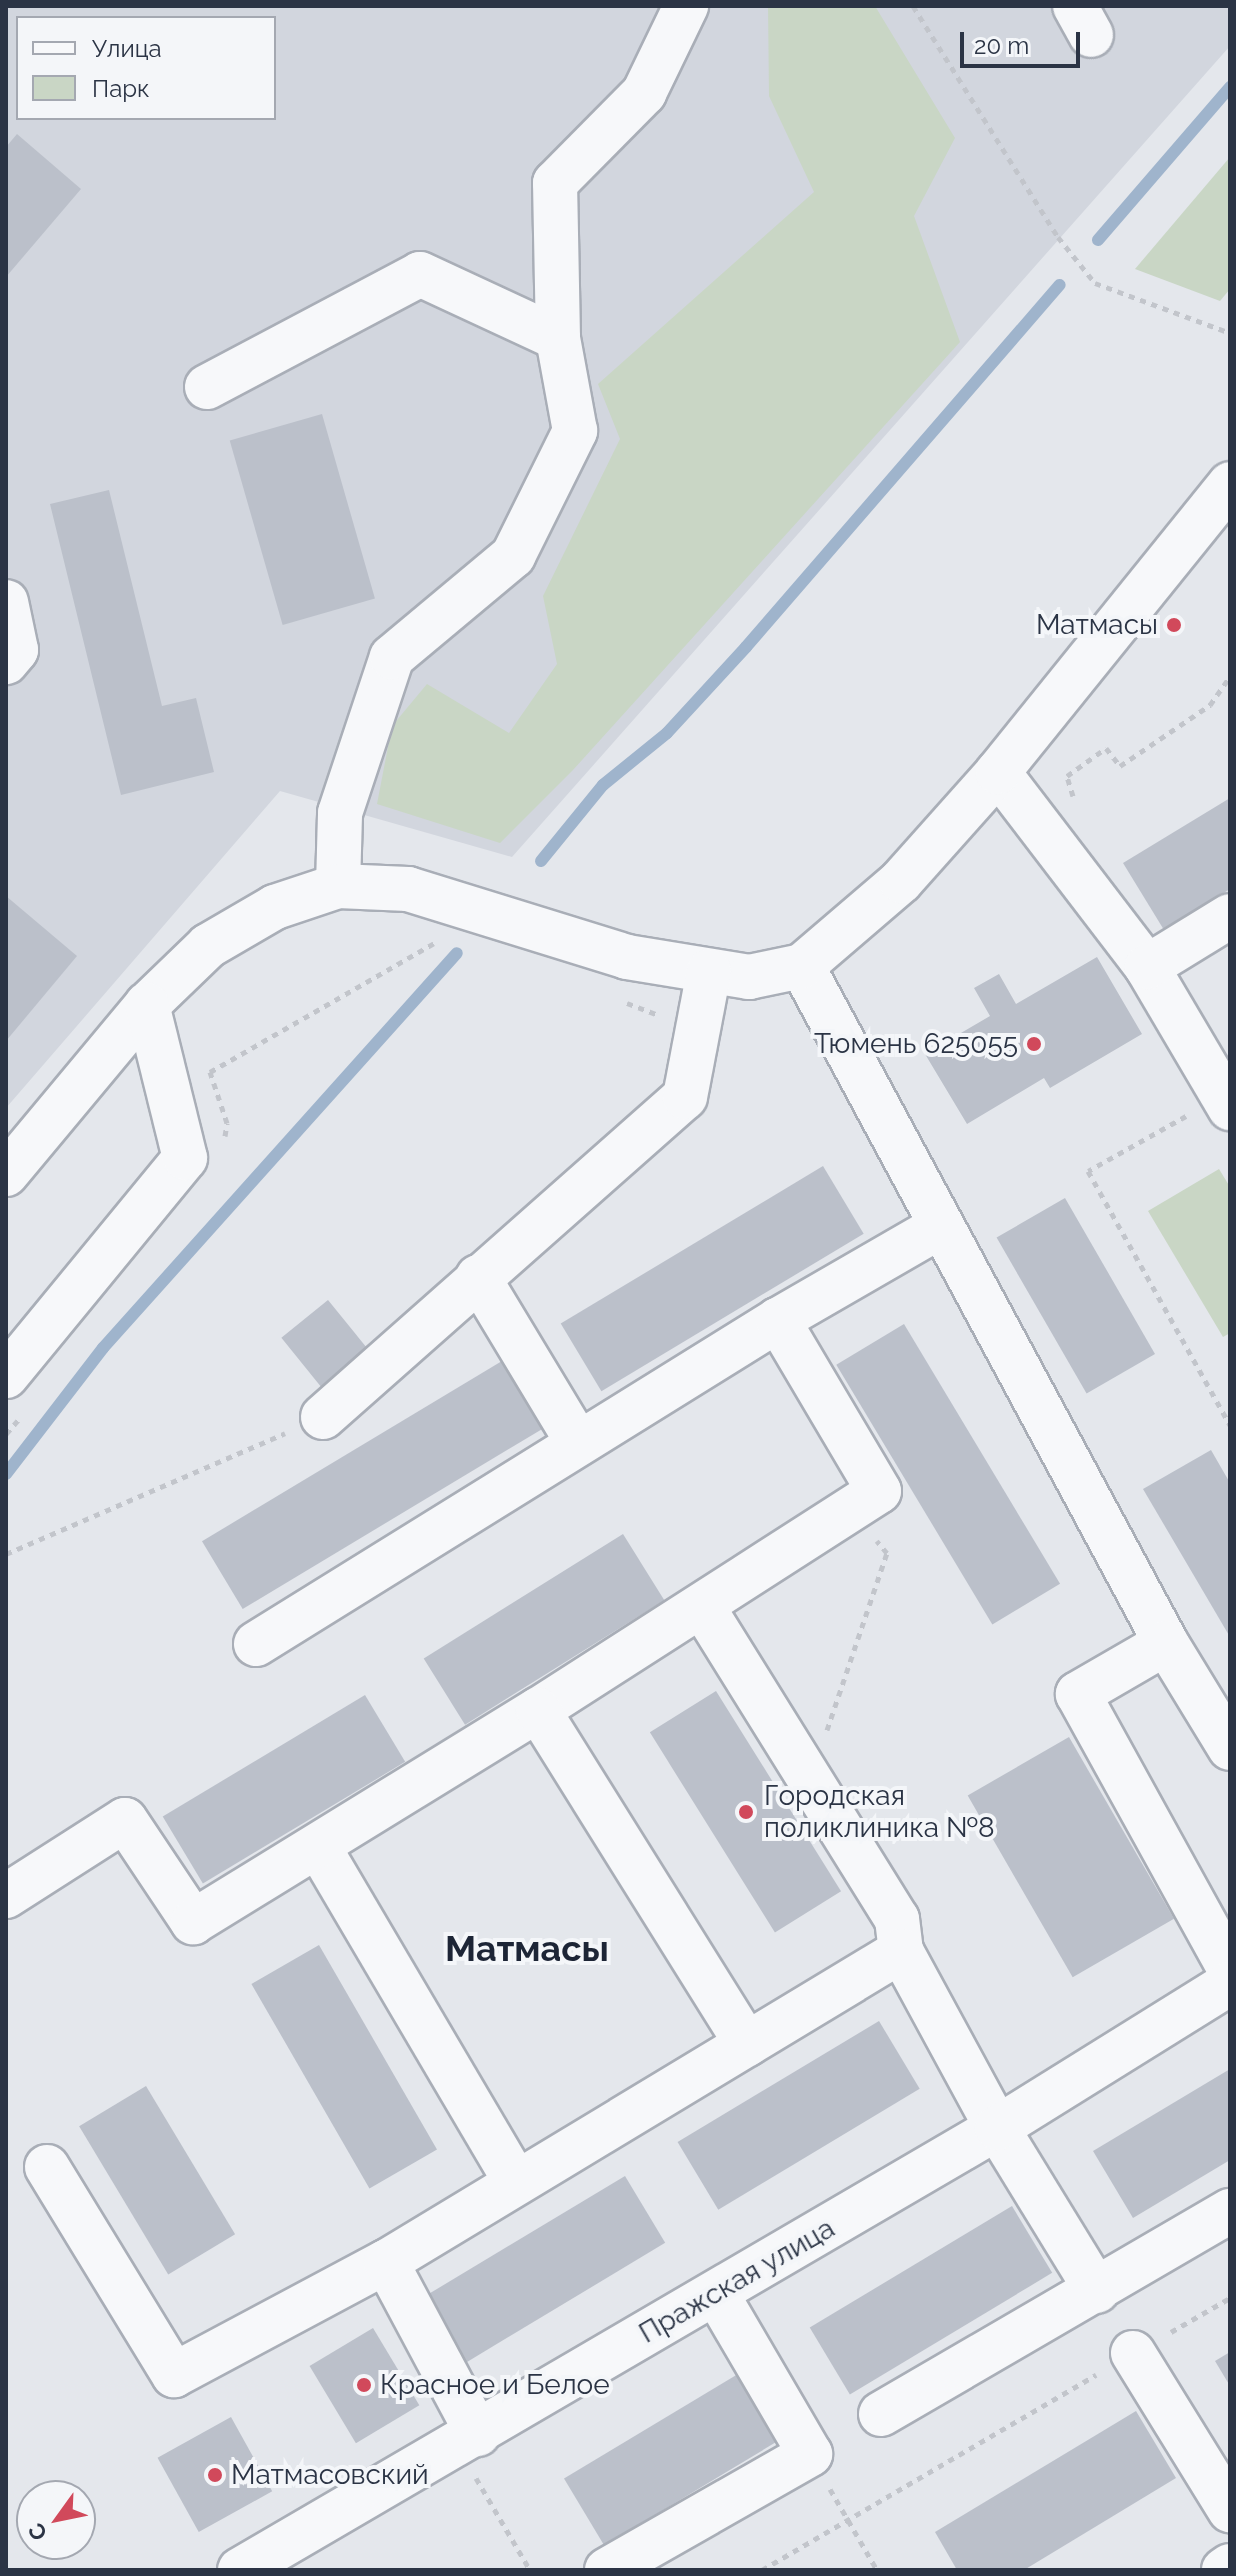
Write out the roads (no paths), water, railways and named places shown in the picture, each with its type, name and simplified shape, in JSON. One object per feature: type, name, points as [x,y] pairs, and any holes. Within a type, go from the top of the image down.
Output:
[{"type":"street","points":[[338,886],[340,813],[392,657],[513,556],[575,431],[558,338],[555,183],[644,93],[686,6]]},
{"type":"street","points":[[207,387],[420,274],[558,338]]},
{"type":"street","points":[[6,1174],[147,1005],[208,946],[275,907],[338,886],[408,889],[627,957],[749,977],[802,966],[901,881],[998,772],[1230,484]]},
{"type":"street","points":[[6,602],[16,650],[6,662]]},
{"type":"street","points":[[998,772],[1147,967],[1226,1102]]},
{"type":"street","points":[[1147,967],[1230,916]]},
{"type":"street","points":[[802,966],[1166,1643],[1228,1739]]},
{"type":"street","points":[[323,1417],[685,1097],[709,971]]},
{"type":"street","points":[[16,1393],[185,1158],[147,1005]]},
{"type":"street","points":[[256,1644],[778,1320],[941,1226]]},
{"type":"street","points":[[478,1277],[578,1443]]},
{"type":"street","points":[[6,1896],[125,1820],[193,1922],[538,1710],[879,1491],[778,1320]]},
{"type":"street","points":[[702,1606],[897,1919],[901,1951],[997,2128],[1097,2291]]},
{"type":"street","points":[[1166,1643],[1078,1694],[1230,1969]]},
{"type":"street","points":[[538,1710],[747,2044]]},
{"type":"street","points":[[318,1846],[516,2182]]},
{"type":"street","points":[[47,2167],[174,2375],[386,2262],[901,1951]]},
{"type":"street","name":"Пражская улица","points":[[240,2570],[468,2440],[997,2128],[1230,1983]]},
{"type":"street","points":[[881,2414],[1230,2211]]},
{"type":"street","points":[[386,2262],[468,2440]]},
{"type":"street","points":[[607,2570],[810,2454],[716,2293]]},
{"type":"street","points":[[1133,2353],[1230,2510]]},
{"type":"street","points":[[1224,2570],[1230,2566]]},
{"type":"waterway","points":[[1098,240],[1230,87]]},
{"type":"waterway","points":[[541,861],[603,785],[667,733],[746,647],[1060,285]]},
{"type":"waterway","points":[[6,1474],[103,1348],[457,953]]},
{"type":"place","name":"Матмасы","points":[[1174,625]]},
{"type":"place","name":"Тюмень 625055","points":[[1034,1044]]},
{"type":"place","name":"Городская поликлиника №8","points":[[746,1812]]},
{"type":"place","name":"Красное и Белое","points":[[364,2385]]},
{"type":"place","name":"Матмасовский","points":[[215,2475]]},
{"type":"district","name":"Матмасы","points":[[527,1949]]}]
